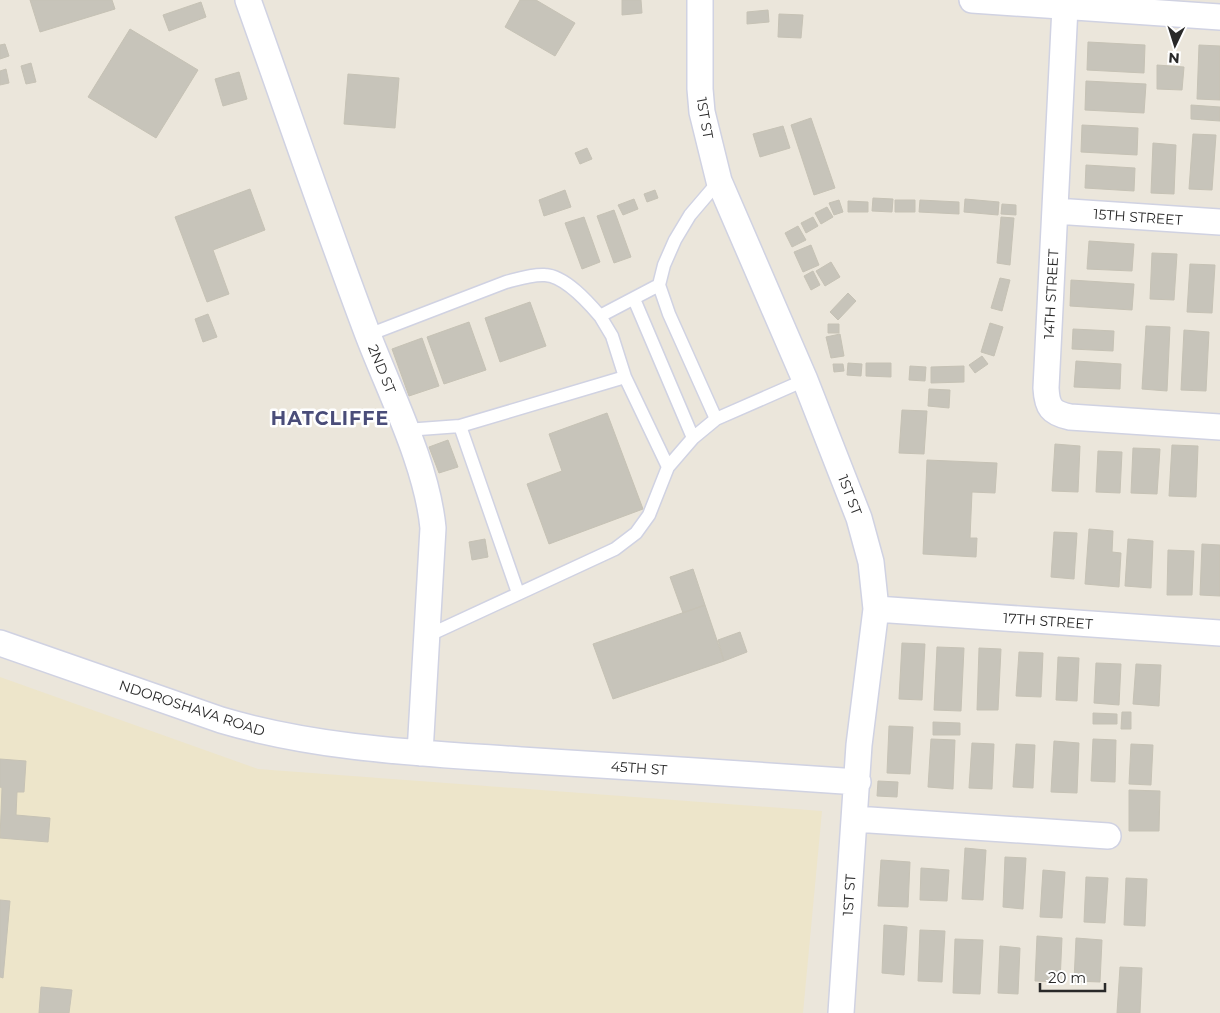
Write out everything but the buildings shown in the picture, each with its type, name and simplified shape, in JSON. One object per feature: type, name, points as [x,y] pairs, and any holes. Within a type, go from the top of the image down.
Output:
[{"type":"street","name":"2ND ST","points":[[248,0],[368,335],[406,430],[426,489],[433,528],[420,753]]},
{"type":"street","name":"1ST ST","points":[[700,0],[700,88],[702,112],[719,181],[805,380],[859,518],[871,562],[876,608],[859,745],[841,1013]]},
{"type":"street","points":[[972,0],[1065,7],[1194,7],[1220,17]]},
{"type":"street","name":"14TH STREET","points":[[1065,7],[1046,402],[1052,410],[1070,417],[1220,427]]},
{"type":"street","name":"15TH STREET","points":[[1055,211],[1220,222]]},
{"type":"street","name":"17TH STREET","points":[[876,608],[1220,633]]},
{"type":"street","name":"NDOROSHAVA ROAD","points":[[0,643],[252,729],[339,746],[420,753]]},
{"type":"street","name":"45TH ST","points":[[420,753],[858,782]]},
{"type":"street","points":[[855,819],[1108,836]]},
{"type":"lane","points":[[716,419],[669,314],[659,285],[664,265],[675,240],[690,214],[719,181]]},
{"type":"lane","points":[[368,335],[506,282],[528,276],[546,274],[566,284],[586,298],[600,316],[612,336],[625,377],[668,467]]},
{"type":"lane","points":[[600,316],[659,285]]},
{"type":"lane","points":[[634,299],[693,438]]},
{"type":"lane","points":[[406,430],[460,426],[625,377]]},
{"type":"lane","points":[[426,636],[615,549],[636,532],[649,515],[668,467],[693,438],[716,419],[805,380]]},
{"type":"lane","points":[[460,426],[518,593]]},
{"type":"shaded area","points":[[0,677],[258,769],[822,811],[803,1013],[0,1013]]},
{"type":"district","name":"HATCLIFFE","points":[[330,418]]}]
